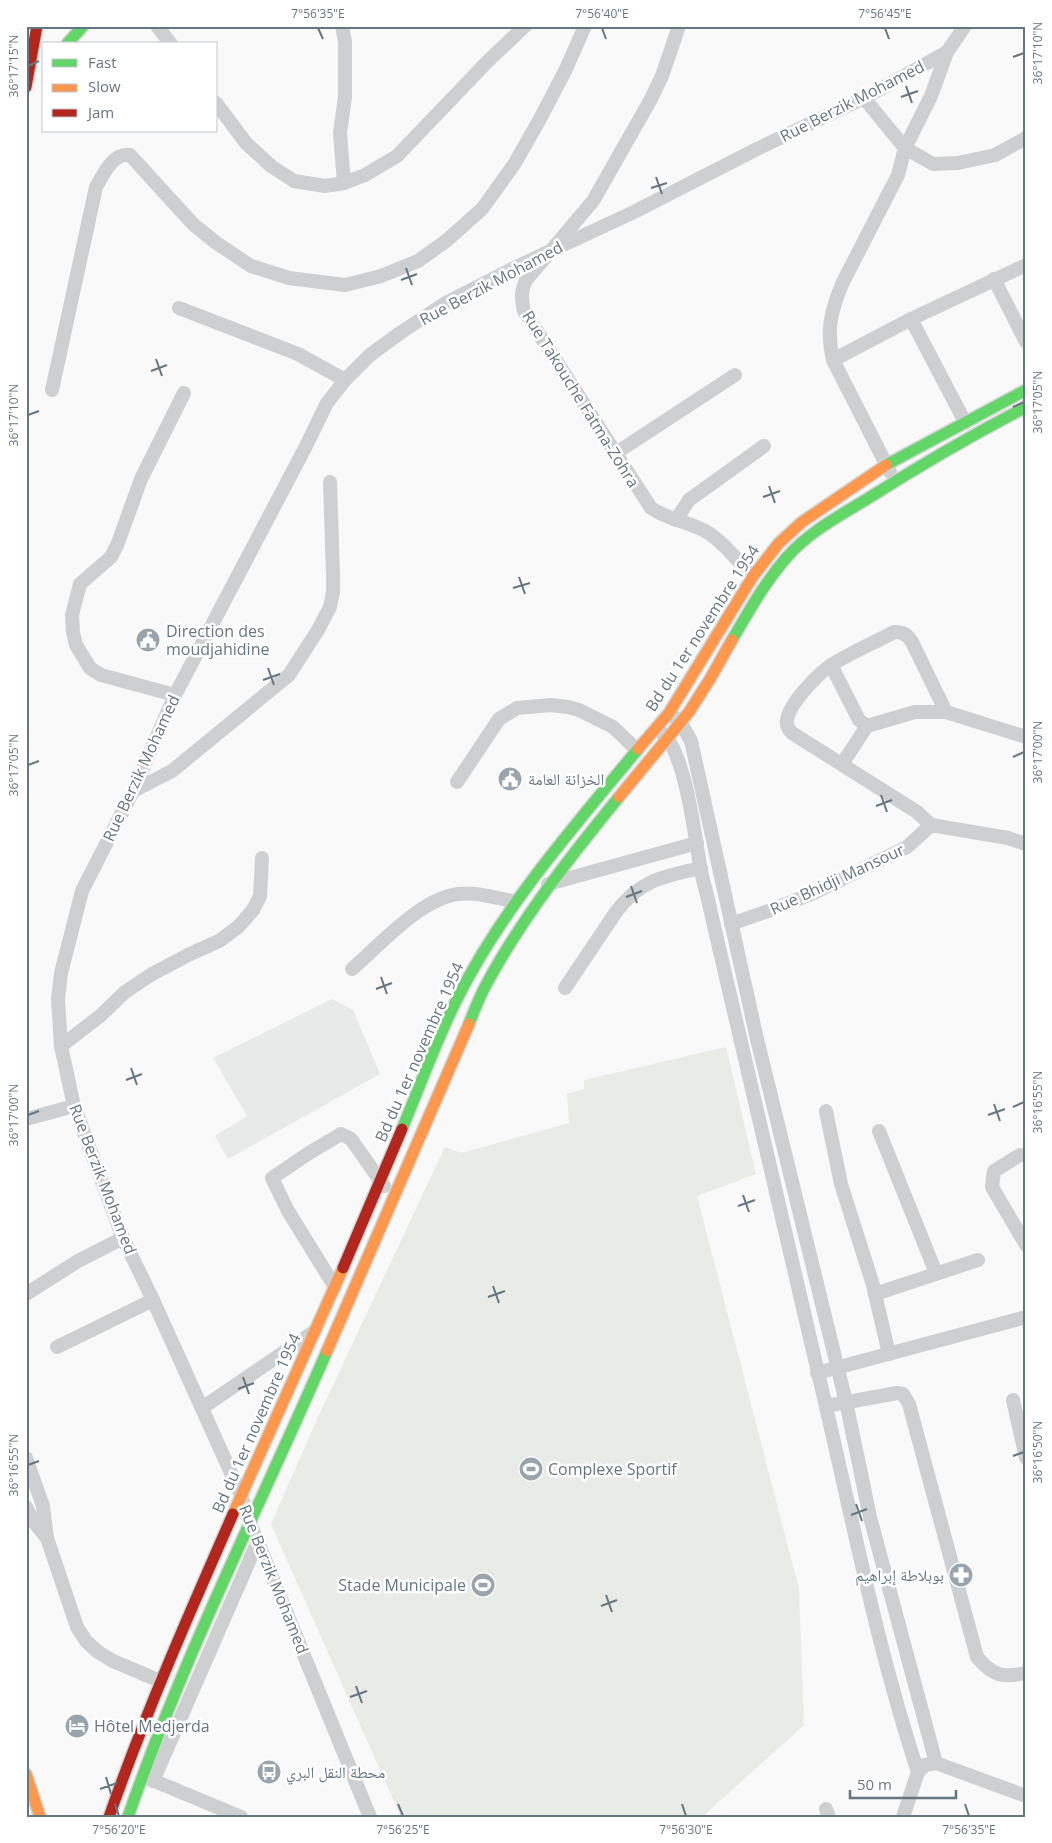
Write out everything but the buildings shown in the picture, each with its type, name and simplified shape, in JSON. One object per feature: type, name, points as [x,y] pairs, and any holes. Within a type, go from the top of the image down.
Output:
[{"type":"main road","points":[[26,87],[37,26]]},
{"type":"main road","points":[[69,42],[84,26]]},
{"type":"main road","points":[[31,57],[42,59]]},
{"type":"main road","name":"Bd du 1er novembre 1954","points":[[109,1817],[133,1748],[160,1681],[335,1287],[457,999],[490,941],[520,897],[637,750],[669,713],[753,576],[778,543],[802,522],[886,465],[1026,390]]},
{"type":"main road","points":[[128,1817],[147,1778],[177,1687],[394,1198],[484,987],[509,944],[599,822],[681,723],[713,676],[758,596],[780,565],[818,530],[895,480],[994,423],[1026,407]]},
{"type":"main road","points":[[26,1774],[40,1817]]},
{"type":"street","points":[[157,26],[169,42]]},
{"type":"street","points":[[342,26],[345,42],[345,97],[340,133],[344,183]]},
{"type":"street","points":[[218,106],[246,143],[271,166],[294,181],[325,186],[344,183],[364,175],[397,156],[487,62],[525,26]]},
{"type":"street","points":[[52,390],[96,187],[109,165],[118,157],[124,154],[130,155],[193,224],[215,242],[251,266],[289,278],[345,285],[381,276],[418,261],[446,241],[482,209],[515,163],[537,125],[566,69],[585,26]]},
{"type":"street","name":"Rue Takouche Fatma-Zohra","points":[[679,26],[652,99],[593,201],[526,280],[522,290],[521,301],[524,311],[651,508],[666,517],[703,529],[714,537],[753,576]]},
{"type":"street","points":[[895,480],[832,360],[828,342],[829,327],[836,298],[898,175],[905,148],[931,96],[947,52],[965,26]]},
{"type":"street","name":"Rue Berzik Mohamed","points":[[370,1817],[250,1523],[241,1495],[123,1238],[74,1106],[61,1046],[58,999],[65,957],[82,891],[133,791],[175,695],[327,403],[345,380],[400,333],[444,304],[554,248],[634,212],[757,149],[864,98],[947,52]]},
{"type":"street","points":[[864,98],[905,148],[933,164],[958,163],[995,154],[1026,138]]},
{"type":"street","points":[[832,360],[910,318],[1026,265]]},
{"type":"street","points":[[994,279],[1026,342]]},
{"type":"street","points":[[179,308],[298,354],[345,380]]},
{"type":"street","points":[[910,318],[965,422]]},
{"type":"street","points":[[616,453],[735,375]]},
{"type":"street","points":[[175,695],[101,675],[90,668],[76,645],[72,615],[80,584],[111,557],[118,543],[141,479],[184,393]]},
{"type":"street","points":[[676,520],[689,500],[764,446]]},
{"type":"street","points":[[133,791],[172,771],[289,675],[318,630],[330,607],[331,599],[333,574],[330,482]]},
{"type":"street","points":[[946,712],[912,642],[908,636],[900,632],[894,632],[831,665],[804,690],[786,721],[792,733],[917,812],[931,825],[1008,838],[1026,844]]},
{"type":"street","points":[[831,665],[858,720],[867,726]]},
{"type":"street","points":[[457,782],[500,719],[517,708],[551,706],[579,710],[613,727],[637,750]]},
{"type":"street","points":[[842,764],[867,726],[915,712],[946,712],[1026,736]]},
{"type":"street","points":[[669,713],[681,723],[691,741],[784,1156],[846,1402],[870,1517],[936,1763]]},
{"type":"street","points":[[656,728],[668,738],[675,751],[682,777],[701,868],[875,1621],[918,1772]]},
{"type":"street","name":"Rue Bhidji Mansour","points":[[731,924],[768,912],[814,893],[899,851],[907,847],[931,825]]},
{"type":"street","points":[[352,969],[420,909],[438,900],[458,894],[520,897],[553,883],[697,843]]},
{"type":"street","points":[[61,1046],[100,1016],[132,987],[152,974],[218,941],[238,927],[253,910],[260,896],[262,858]]},
{"type":"street","points":[[566,988],[624,900],[647,883],[660,877],[701,868]]},
{"type":"street","points":[[26,1119],[74,1106]]},
{"type":"street","points":[[826,1111],[841,1184],[875,1294],[890,1354]]},
{"type":"street","points":[[879,1131],[936,1273]]},
{"type":"street","points":[[335,1287],[288,1211],[272,1178],[341,1134],[351,1139],[394,1198]]},
{"type":"street","points":[[1020,1155],[994,1171],[992,1187],[1026,1245]]},
{"type":"street","points":[[26,1294],[78,1261],[123,1238]]},
{"type":"street","points":[[875,1294],[978,1260]]},
{"type":"street","points":[[56,1347],[153,1300]]},
{"type":"street","points":[[817,1373],[1026,1317]]},
{"type":"street","points":[[202,1408],[315,1330]]},
{"type":"street","points":[[826,1406],[897,1393],[903,1394],[908,1404],[977,1657],[988,1670],[1000,1676],[1026,1674]]},
{"type":"street","points":[[1013,1400],[1026,1458]]},
{"type":"street","points":[[26,1458],[42,1506],[47,1538],[77,1627],[86,1641],[98,1652],[113,1661],[160,1681]]},
{"type":"street","points":[[26,1507],[34,1522],[47,1538]]},
{"type":"street","points":[[241,1817],[147,1778],[258,1541]]},
{"type":"street","points":[[903,1817],[918,1772],[925,1766],[936,1763],[1026,1796]]},
{"type":"shaded area","points":[[332,999],[353,1010],[380,1074],[228,1159],[215,1136],[247,1116],[213,1058]]},
{"type":"shaded area","name":"Complexe Sportif","points":[[726,1047],[756,1174],[697,1196],[799,1589],[804,1725],[702,1817],[401,1817],[271,1524],[319,1415],[445,1147],[461,1153],[569,1123],[567,1094],[584,1089],[584,1080]]},
{"type":"traffic: fast","points":[[69,42],[83,26]]},
{"type":"traffic: fast","points":[[886,465],[1026,390]]},
{"type":"traffic: fast","points":[[732,640],[772,576],[787,557],[815,532],[926,463],[1026,407]]},
{"type":"traffic: fast","points":[[402,1129],[449,1015],[475,965],[517,900],[540,869],[638,749]]},
{"type":"traffic: fast","points":[[469,1024],[486,985],[515,936],[565,865],[619,797]]},
{"type":"traffic: fast","points":[[128,1817],[197,1640],[327,1351]]},
{"type":"traffic: slow","points":[[638,749],[669,713],[753,576],[779,543],[802,522],[886,465]]},
{"type":"traffic: slow","points":[[619,797],[689,712],[732,640]]},
{"type":"traffic: slow","points":[[327,1351],[469,1024]]},
{"type":"traffic: slow","points":[[233,1514],[343,1268]]},
{"type":"traffic: slow","points":[[26,1774],[40,1817]]},
{"type":"traffic: jam","points":[[26,87],[37,26]]},
{"type":"traffic: jam","points":[[343,1268],[402,1129]]},
{"type":"traffic: jam","points":[[109,1817],[152,1702],[233,1514]]},
{"type":"place","name":"Direction des moudjahidine","points":[[148,640]]},
{"type":"place","name":"الخزانة العامة","points":[[510,779]]},
{"type":"place","name":"Complexe Sportif","points":[[531,1469]]},
{"type":"place","name":"بوبلاطة إبراهيم","points":[[961,1575]]},
{"type":"place","name":"Stade Municipale","points":[[483,1585]]},
{"type":"place","name":"Hôtel Medjerda","points":[[77,1726]]},
{"type":"place","name":"محطة النقل البري","points":[[269,1772]]}]
